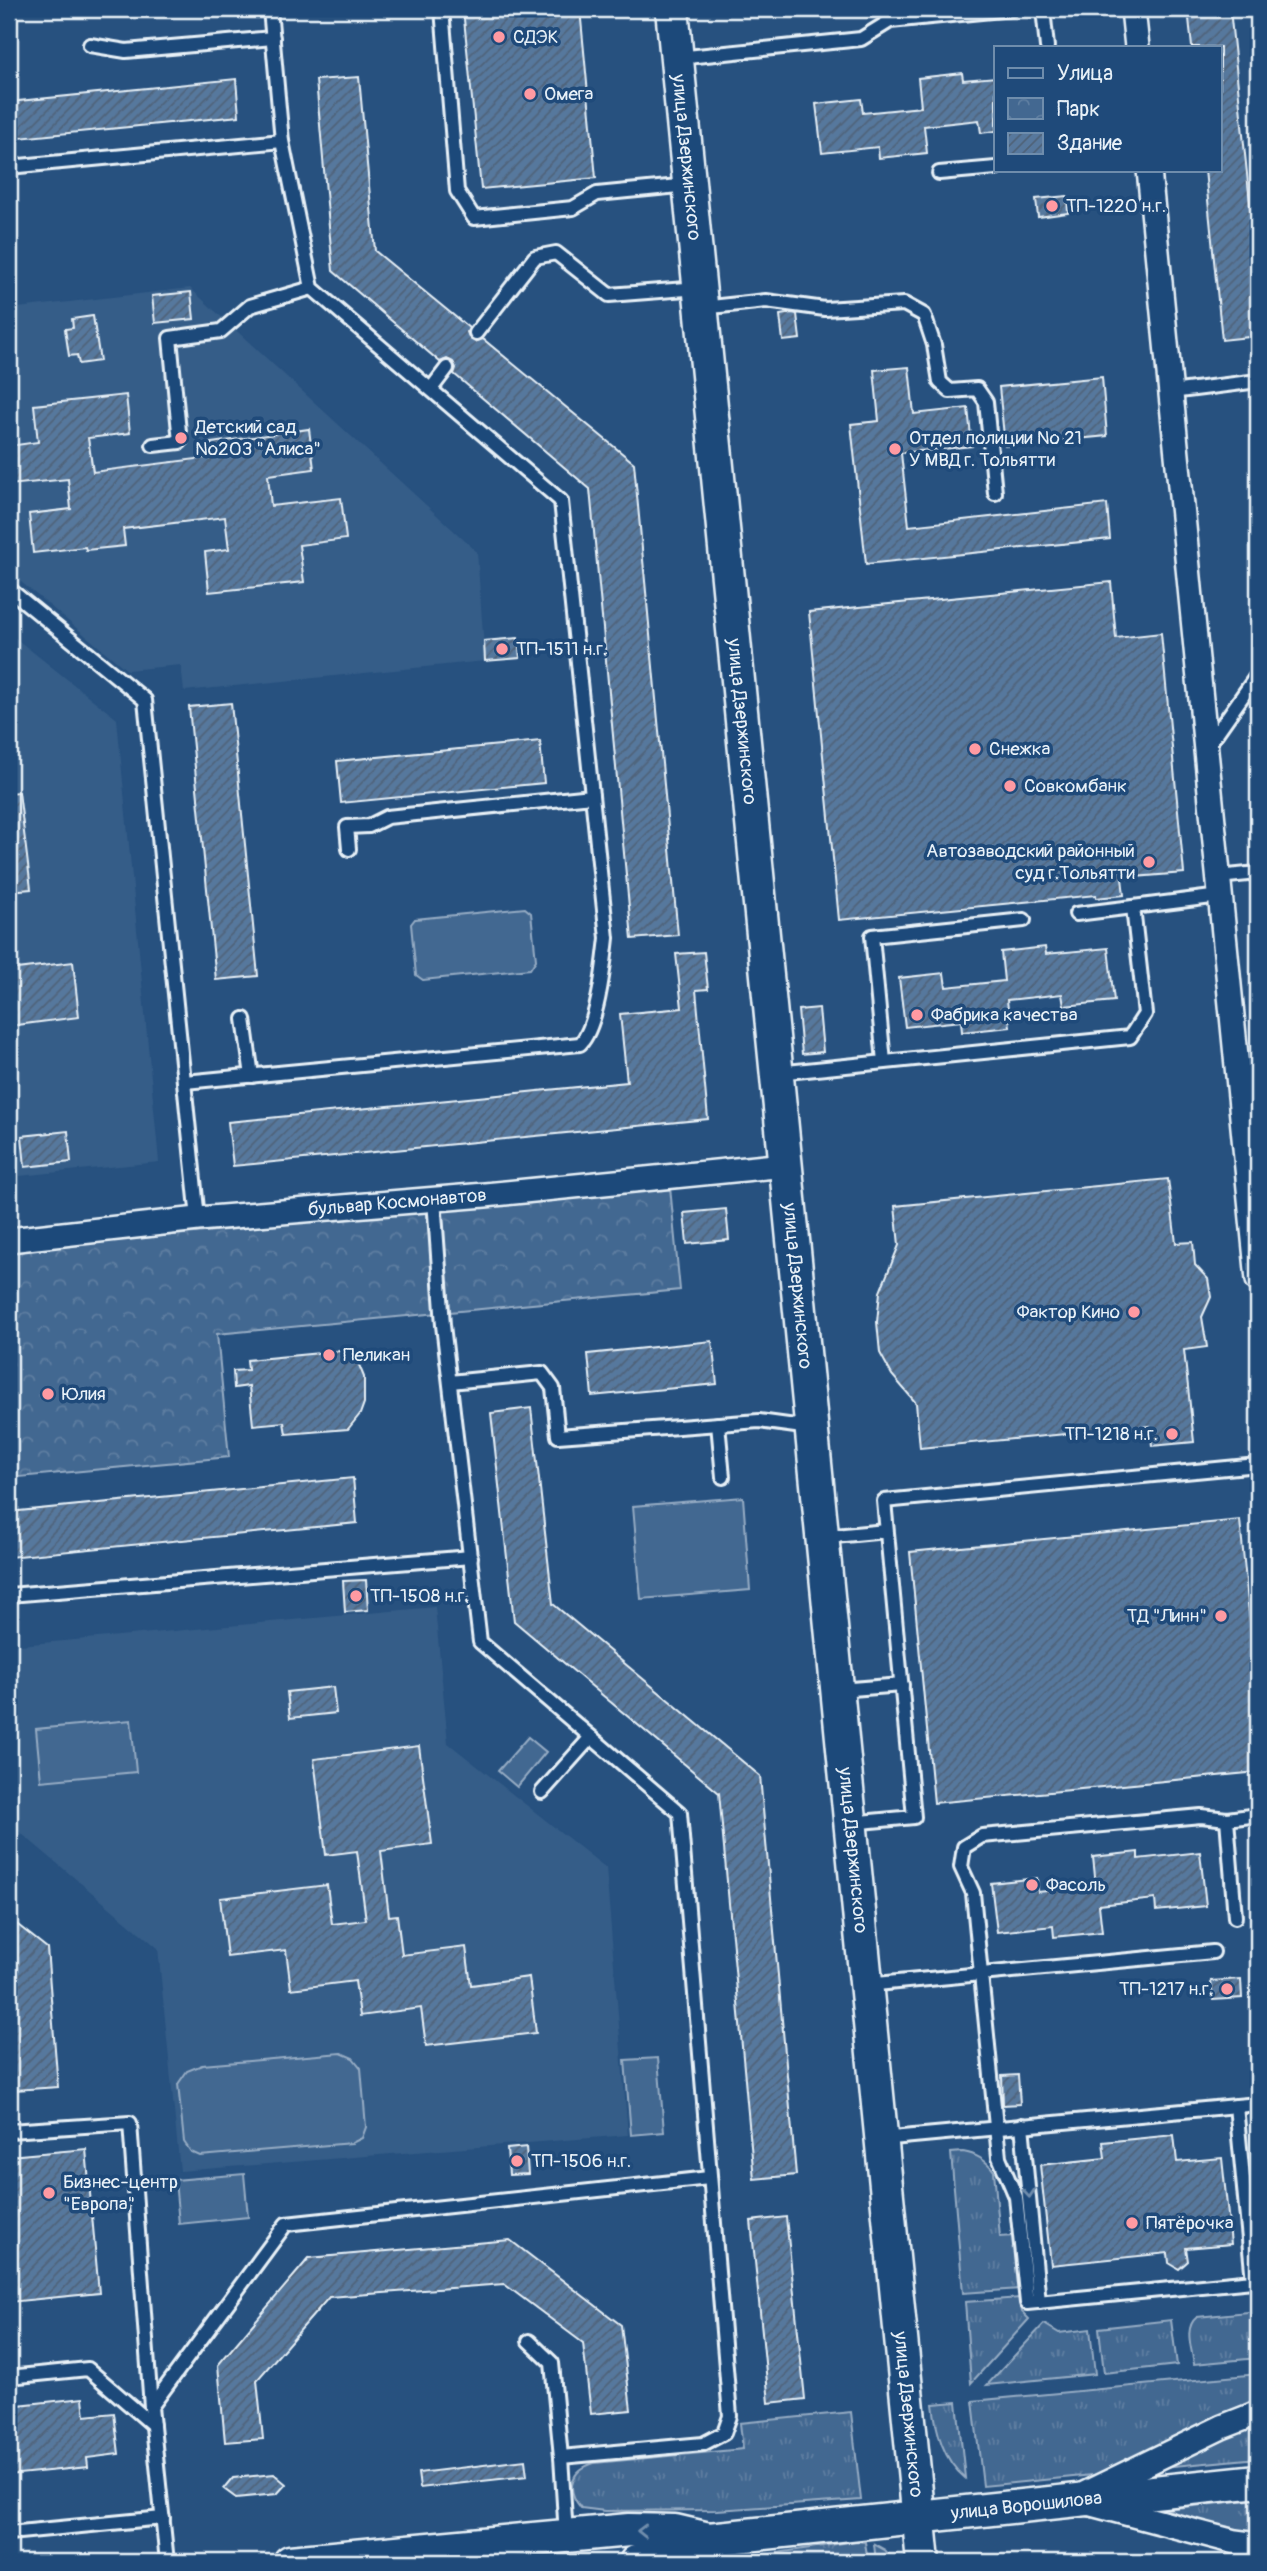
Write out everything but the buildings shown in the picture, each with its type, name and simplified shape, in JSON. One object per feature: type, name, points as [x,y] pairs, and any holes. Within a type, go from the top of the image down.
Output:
[{"type":"main road","name":"улица Дзержинского","points":[[672,9],[923,2562]]},
{"type":"main road","name":"улица Ворошилова","points":[[636,2562],[677,2553],[709,2539],[1258,2481]]},
{"type":"main road","name":"улица Ворошилова","points":[[290,2562],[629,2530],[675,2531],[709,2539]]},
{"type":"street","points":[[1133,9],[1137,46]]},
{"type":"street","points":[[1149,172],[1258,1280]]},
{"type":"street","name":"бульвар Космонавтов","points":[[9,1240],[198,1219],[785,1165]]},
{"type":"street","points":[[1074,2500],[1222,2427],[1258,2413]]},
{"type":"street","points":[[1074,2500],[1235,2542],[1258,2545]]},
{"type":"lane","points":[[185,1082],[580,1044],[588,1036],[602,978],[607,938],[561,501],[312,288],[282,141],[270,9]]},
{"type":"lane","points":[[442,9],[457,191],[474,218],[573,208],[597,194],[689,185]]},
{"type":"lane","points":[[677,58],[861,39],[890,21],[1012,9]]},
{"type":"lane","points":[[1044,9],[1047,46]]},
{"type":"lane","points":[[90,45],[126,51],[273,38]]},
{"type":"lane","points":[[9,167],[282,141]]},
{"type":"lane","points":[[939,173],[994,168]]},
{"type":"lane","points":[[476,333],[535,257],[556,253],[609,295],[766,301],[825,309],[904,304],[924,315],[934,345],[940,382],[950,391],[977,389],[986,402],[995,493]]},
{"type":"lane","points":[[153,445],[180,442],[170,338],[221,331],[250,306],[312,288]]},
{"type":"lane","points":[[431,389],[447,368]]},
{"type":"lane","points":[[1171,392],[1258,382]]},
{"type":"lane","points":[[9,589],[145,700],[198,1219]]},
{"type":"lane","points":[[1206,748],[1258,674]]},
{"type":"lane","points":[[349,849],[348,827],[369,826],[387,817],[592,796]]},
{"type":"lane","points":[[1076,914],[1133,907],[1219,886],[1258,873]]},
{"type":"lane","points":[[775,1074],[1130,1037],[1144,1014],[1133,907]]},
{"type":"lane","points":[[884,1062],[872,936],[1024,920]]},
{"type":"lane","points":[[244,1019],[251,1076]]},
{"type":"lane","points":[[433,1199],[450,1382],[480,1642],[680,1813],[730,2416],[724,2433],[703,2444],[561,2457]]},
{"type":"lane","points":[[450,1382],[542,1373],[554,1388],[558,1436],[759,1421],[811,1428]]},
{"type":"lane","points":[[718,1424],[723,1477]]},
{"type":"lane","points":[[850,1823],[915,1817],[884,1501],[1258,1465]]},
{"type":"lane","points":[[822,1537],[886,1531]]},
{"type":"lane","points":[[9,1595],[471,1557]]},
{"type":"lane","points":[[837,1690],[902,1685]]},
{"type":"lane","points":[[542,1793],[591,1737]]},
{"type":"lane","points":[[1236,2106],[1253,2220],[1253,2281],[1027,2303],[1016,2197],[999,2157],[995,2128],[973,1893],[961,1867],[964,1847],[982,1836],[1201,1816],[1227,1819],[1258,1815]]},
{"type":"lane","points":[[1227,1819],[1234,1917]]},
{"type":"lane","points":[[866,1985],[1213,1952]]},
{"type":"lane","points":[[881,2139],[1258,2104]]},
{"type":"lane","points":[[9,2131],[130,2123],[151,2407],[167,2562]]},
{"type":"lane","points":[[1022,2125],[1039,2302]]},
{"type":"lane","points":[[151,2407],[286,2224],[709,2178]]},
{"type":"lane","points":[[529,2341],[552,2363],[566,2535]]},
{"type":"lane","points":[[9,2377],[88,2369],[153,2425]]},
{"type":"lane","points":[[9,2533],[163,2518]]},
{"type":"shaded area","name":"Детский сад №203 \"Алиса\"","points":[[190,288],[477,552],[485,661],[184,691],[181,665],[127,670],[9,572],[9,309]]},
{"type":"shaded area","points":[[9,633],[117,719],[159,1162],[9,1177]]},
{"type":"shaded area","points":[[435,1607],[448,1743],[606,1868],[628,2135],[180,2171],[158,1948],[9,1823],[9,1646]]},
{"type":"green space","points":[[525,908],[531,913],[536,960],[530,969],[423,980],[416,975],[411,924],[415,919]]},
{"type":"green space","points":[[670,1187],[680,1290],[217,1334],[229,1457],[9,1478],[9,1251]]},
{"type":"green space","points":[[743,1497],[750,1590],[641,1599],[633,1506]]},
{"type":"green space","points":[[131,1720],[136,1772],[41,1781],[36,1729]]},
{"type":"green space","points":[[528,1737],[546,1752],[517,1787],[498,1771]]},
{"type":"green space","points":[[341,2053],[353,2058],[361,2068],[366,2127],[362,2138],[352,2143],[200,2156],[191,2152],[184,2142],[178,2084],[187,2071],[202,2065]]},
{"type":"green space","points":[[658,2058],[664,2132],[631,2135],[625,2060]]},
{"type":"green space","points":[[1258,2112],[1258,2181],[1252,2127],[1254,2115]]},
{"type":"green space","points":[[963,2152],[980,2158],[994,2171],[1000,2237],[1015,2236],[1020,2289],[963,2293],[951,2153]]},
{"type":"green space","points":[[244,2174],[248,2217],[179,2224],[175,2180]]},
{"type":"green space","points":[[1020,2298],[1022,2312],[1029,2319],[971,2383],[965,2302]]},
{"type":"green space","points":[[1258,2311],[1258,2358],[1194,2364],[1189,2333],[1197,2317]]},
{"type":"green space","points":[[1171,2320],[1177,2365],[1104,2373],[1099,2328]]},
{"type":"green space","points":[[1044,2324],[1059,2333],[1090,2329],[1095,2374],[987,2385]]},
{"type":"green space","points":[[1258,2374],[1258,2399],[1103,2474],[983,2486],[973,2401]]},
{"type":"green space","points":[[957,2402],[965,2478],[946,2454],[936,2424],[933,2404]]},
{"type":"green space","points":[[851,2412],[861,2500],[717,2510],[605,2511],[581,2508],[573,2494],[576,2475],[594,2463],[743,2449],[740,2423]]},
{"type":"green space","points":[[1258,2422],[1258,2458],[1163,2467]]},
{"type":"green space","points":[[1258,2499],[1258,2535],[1212,2525],[1166,2509]]},
{"type":"green space","points":[[856,2541],[865,2542],[868,2562],[718,2562]]},
{"type":"green space","points":[[639,2544],[483,2562],[416,2562]]},
{"type":"green space","points":[[874,2544],[885,2550],[895,2562],[876,2562]]},
{"type":"place","name":"СДЭК","points":[[499,37]]},
{"type":"place","name":"Омега","points":[[530,94]]},
{"type":"place","name":"ТП-1220 н.г.","points":[[1052,206]]},
{"type":"place","name":"Детский сад №203 \"Алиса\"","points":[[181,438]]},
{"type":"place","name":"Отдел полиции № 21 У МВД г. Тольятти","points":[[895,449]]},
{"type":"place","name":"ТП-1511 н.г.","points":[[502,649]]},
{"type":"place","name":"Снежка","points":[[975,749]]},
{"type":"place","name":"Совкомбанк","points":[[1010,786]]},
{"type":"place","name":"Автозаводский районный суд г.Тольятти","points":[[1149,862]]},
{"type":"place","name":"Фабрика качества","points":[[917,1015]]},
{"type":"place","name":"Фактор Кино","points":[[1134,1312]]},
{"type":"place","name":"Пеликан","points":[[329,1355]]},
{"type":"place","name":"Юлия","points":[[48,1394]]},
{"type":"place","name":"ТП-1218 н.г.","points":[[1172,1434]]},
{"type":"place","name":"ТП-1508 н.г.","points":[[356,1596]]},
{"type":"place","name":"ТД \"Линн\"","points":[[1221,1616]]},
{"type":"place","name":"Фасоль","points":[[1032,1885]]},
{"type":"place","name":"ТП-1217 н.г.","points":[[1227,1989]]},
{"type":"place","name":"ТП-1506 н.г.","points":[[517,2161]]},
{"type":"place","name":"Бизнес-центр \"Европа\"","points":[[49,2193]]},
{"type":"place","name":"Пятёрочка","points":[[1132,2223]]}]
